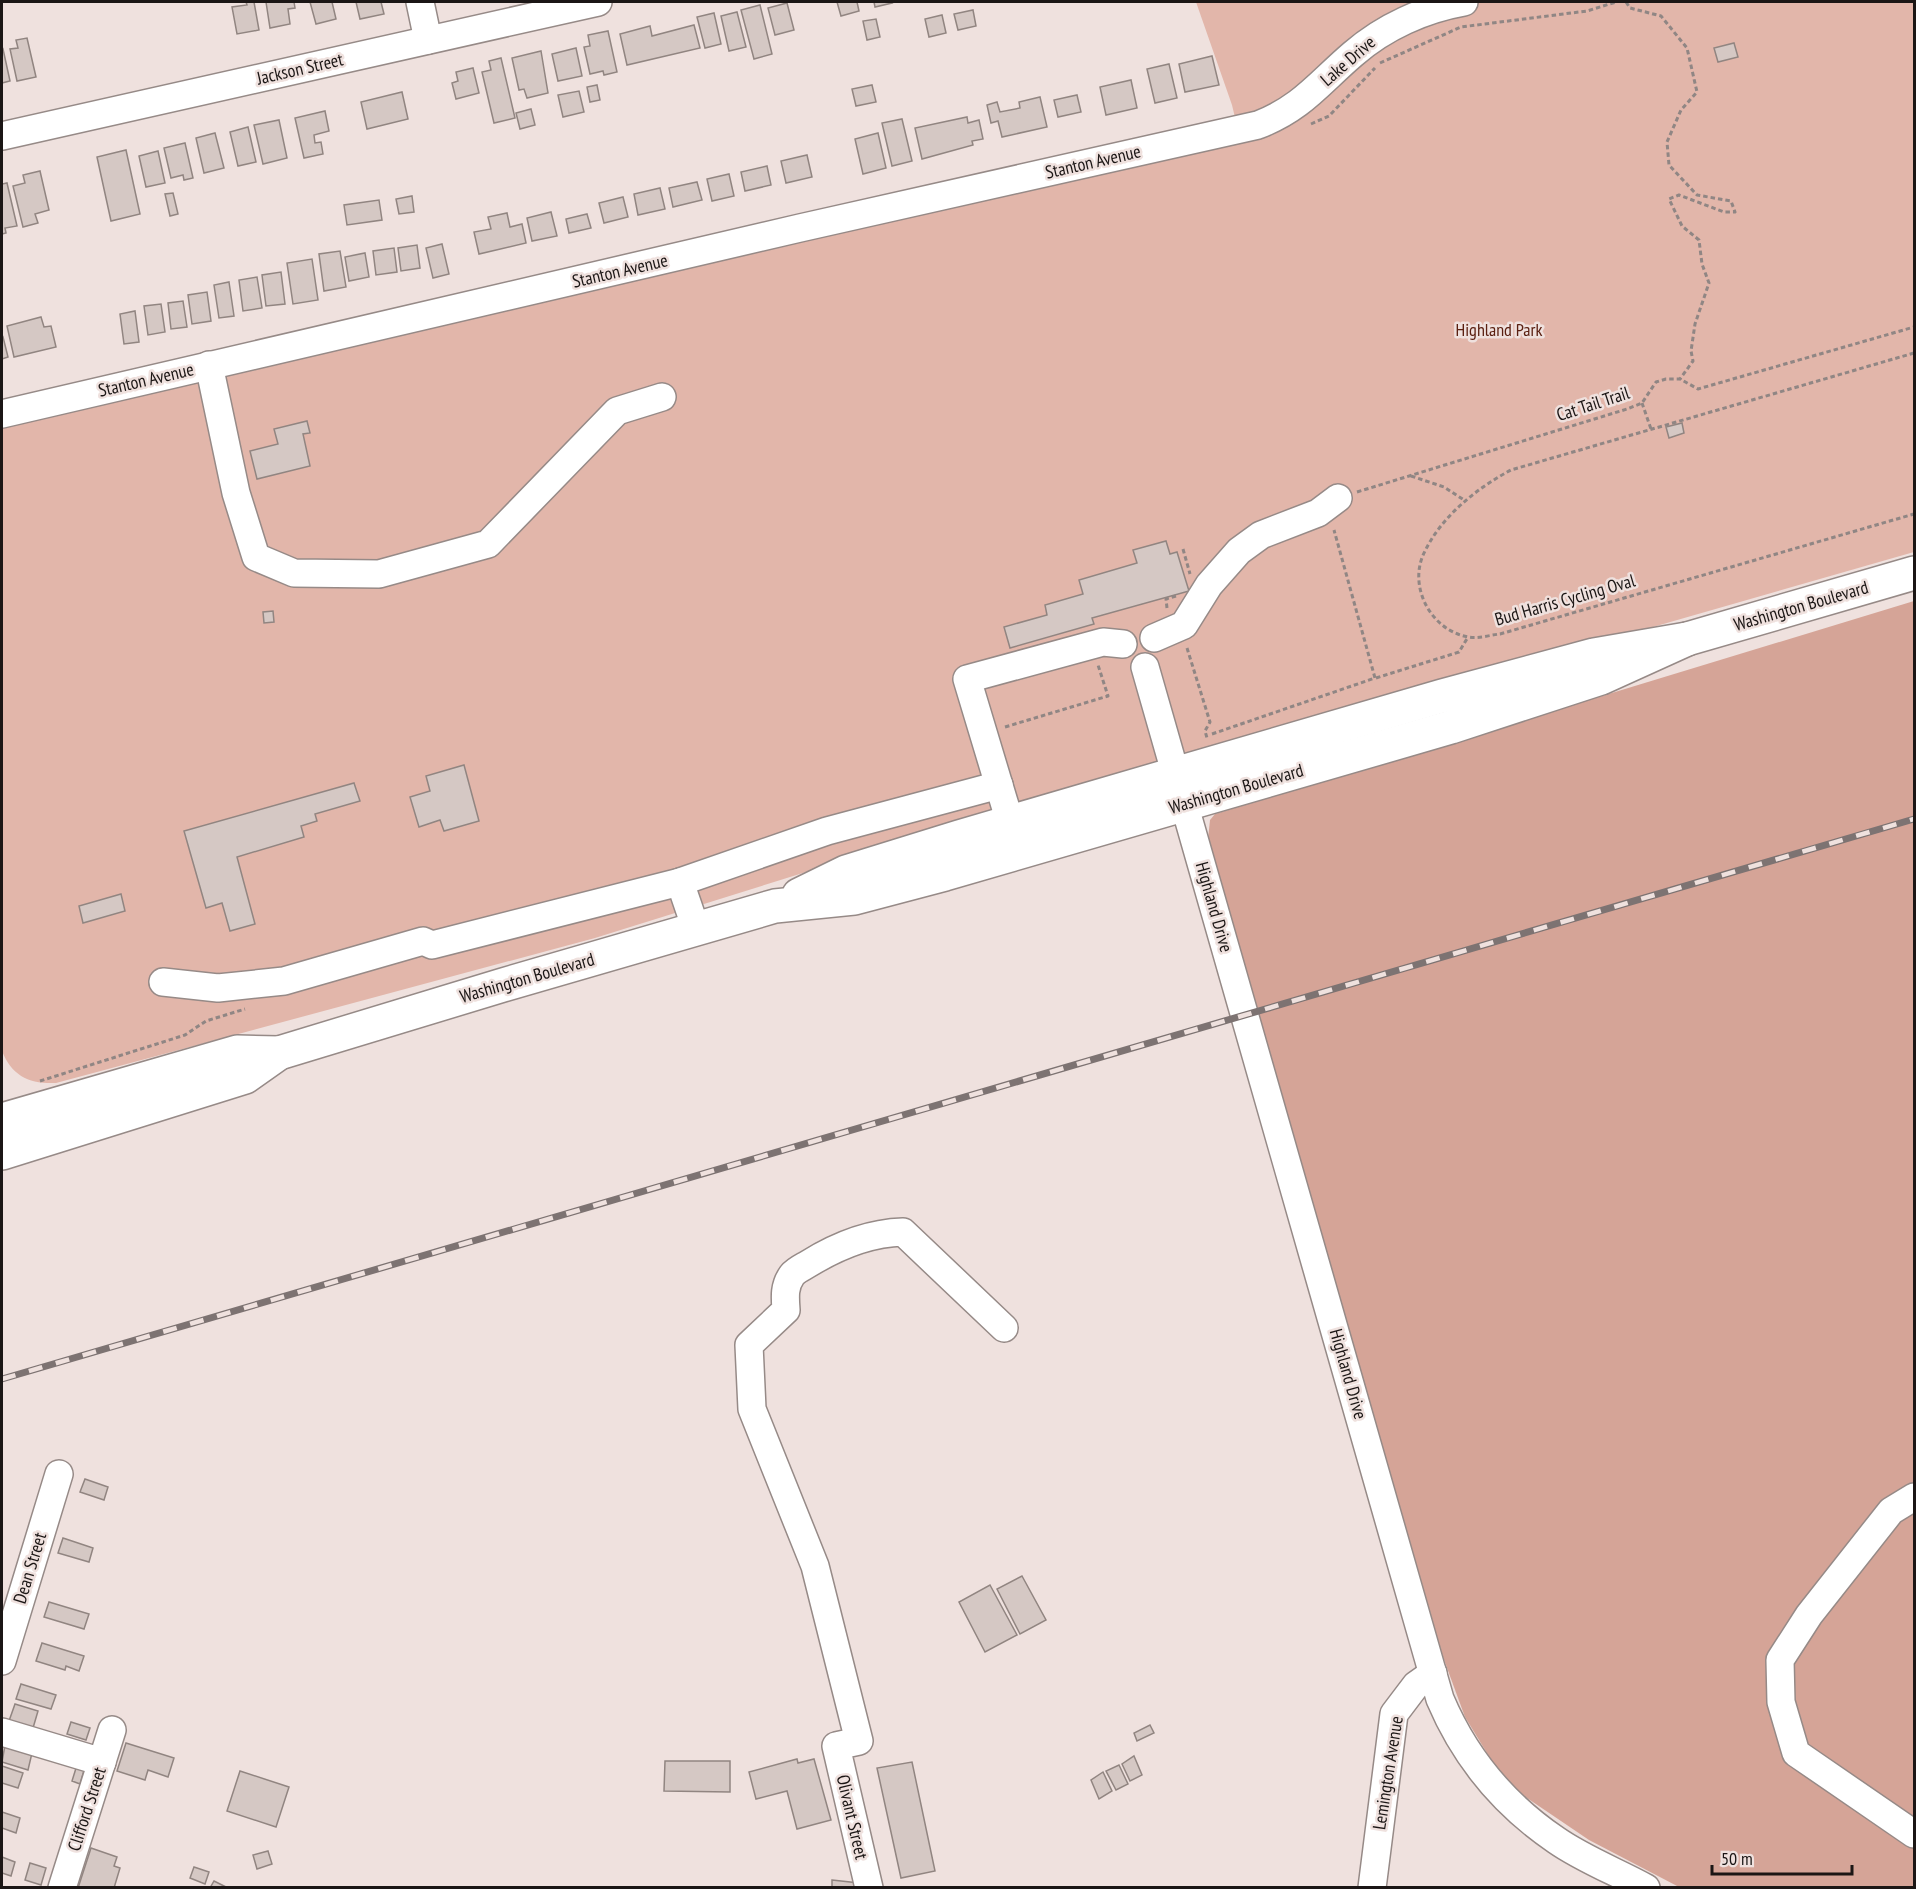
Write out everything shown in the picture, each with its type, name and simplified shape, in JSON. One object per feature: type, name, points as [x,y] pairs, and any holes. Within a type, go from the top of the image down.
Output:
[{"type":"highway","name":"Washington Boulevard","points":[[776,906],[854,898],[1451,727],[1579,685],[1688,639],[1914,573]]},
{"type":"highway","name":"Washington Boulevard","points":[[2,1154],[245,1077],[279,1053],[424,1008],[776,906],[846,872],[1010,822],[1173,761],[1594,655],[1688,639]]},
{"type":"highway","name":"Washington Boulevard","points":[[2,1120],[237,1052],[279,1053]]},
{"type":"street","points":[[420,2],[428,40]]},
{"type":"street","name":"Jackson Street","points":[[2,136],[598,2]]},
{"type":"street","name":"Lake Drive","points":[[1238,130],[1275,118],[1296,108],[1375,37],[1420,14],[1464,2]]},
{"type":"street","name":"Stanton Avenue","points":[[2,414],[1238,130]]},
{"type":"street","points":[[209,365],[236,493],[256,557],[294,573],[379,574],[488,544],[617,411],[662,397]]},
{"type":"street","points":[[1154,639],[1184,625],[1209,585],[1239,551],[1261,535],[1318,513],[1338,498]]},
{"type":"street","points":[[1140,632],[1154,639],[1157,655],[1145,667],[1130,664],[1123,655],[1123,644],[1129,636],[1140,632]]},
{"type":"street","points":[[1010,822],[967,679],[1103,642],[1123,644]]},
{"type":"street","name":"Highland Drive","points":[[1145,667],[1433,1673],[1451,1725],[1484,1776],[1502,1796],[1557,1842],[1646,1887]]},
{"type":"street","points":[[163,982],[218,988],[284,981],[423,940],[432,945],[680,882],[827,831],[929,801],[999,785]]},
{"type":"street","points":[[680,882],[696,929]]},
{"type":"street","name":"Olivant Street","points":[[869,1887],[836,1746],[859,1741],[815,1566],[752,1409],[749,1346],[786,1310],[784,1292],[793,1273],[857,1239],[884,1232],[903,1232],[1004,1328]]},
{"type":"street","name":"Dean Street","points":[[2,1661],[59,1474]]},
{"type":"street","points":[[1914,1497],[1891,1511],[1809,1615],[1780,1660],[1781,1702],[1796,1753],[1914,1834]]},
{"type":"street","name":"Lemington Avenue","points":[[1372,1887],[1394,1714],[1416,1685],[1433,1673]]},
{"type":"street","name":"Clifford Street","points":[[62,1887],[112,1730]]},
{"type":"street","points":[[2,1732],[102,1762]]},
{"type":"path","points":[[1309,124],[1329,116],[1378,64],[1461,27],[1587,11],[1616,2]]},
{"type":"path","points":[[1626,2],[1630,8],[1661,16],[1687,48],[1697,92],[1680,110],[1667,142],[1669,165],[1697,195],[1731,201],[1735,212],[1724,212],[1679,195],[1669,199],[1682,226],[1699,240],[1702,264],[1709,283],[1695,324],[1691,351],[1693,361],[1680,379],[1698,389],[1914,327]]},
{"type":"path","points":[[1173,761],[1207,736],[1374,678],[1459,652],[1469,637],[1444,626],[1432,616],[1420,589],[1418,575],[1425,550],[1465,501],[1490,481],[1511,470],[1914,353]]},
{"type":"path","name":"Cat Tail Trail","points":[[1338,498],[1628,409],[1642,403],[1656,382],[1673,377],[1680,379]]},
{"type":"path","points":[[1642,403],[1651,429]]},
{"type":"path","points":[[1409,476],[1444,487],[1465,501]]},
{"type":"path","name":"Bud Harris Cycling Oval","points":[[1469,637],[1500,634],[1914,514]]},
{"type":"path","points":[[1334,535],[1374,678]]},
{"type":"path","points":[[1183,549],[1191,578]]},
{"type":"path","points":[[1185,641],[1210,722],[1205,731],[1210,748]]},
{"type":"path","points":[[995,730],[1108,696],[1095,655]]},
{"type":"path","points":[[30,1084],[185,1035],[206,1021],[252,1008]]},
{"type":"green space","name":"Highland Park","points":[[1196,2],[1914,2],[1914,552],[883,848],[595,938],[56,1083],[30,1080],[11,1067],[2,1051],[2,414],[1238,130],[1232,105]]},
{"type":"shaded area","points":[[1914,601],[1914,1887],[1679,1887],[1589,1840],[1521,1794],[1493,1763],[1465,1717],[1443,1657],[1208,839],[1210,820],[1215,814]]},
{"type":"building","points":[[246,2],[254,2],[259,30],[237,34],[232,7],[247,5]]},
{"type":"building","points":[[266,2],[294,2],[295,8],[288,9],[290,24],[270,28]]},
{"type":"building","points":[[310,2],[332,2],[336,19],[316,24]]},
{"type":"building","points":[[356,2],[381,2],[384,14],[360,19]]},
{"type":"building","points":[[837,2],[857,2],[859,11],[841,16]]},
{"type":"building","points":[[874,2],[891,2],[892,3],[875,7]]},
{"type":"building","points":[[787,3],[794,30],[775,35],[768,8]]},
{"type":"building","points":[[760,5],[772,54],[754,59],[741,10]]},
{"type":"building","points":[[973,10],[976,26],[958,30],[954,14]]},
{"type":"building","points":[[737,12],[746,47],[729,51],[721,16]]},
{"type":"building","points":[[714,13],[721,44],[705,48],[697,17]]},
{"type":"building","points":[[942,15],[946,33],[929,37],[925,19]]},
{"type":"building","points":[[876,19],[880,37],[867,40],[863,21]]},
{"type":"building","points":[[694,25],[700,48],[627,65],[620,34],[650,26],[652,36]]},
{"type":"building","points":[[608,31],[617,72],[604,75],[603,71],[590,74],[584,47],[590,46],[588,35]]},
{"type":"building","points":[[27,38],[36,77],[17,81],[10,49],[18,48],[16,40]]},
{"type":"building","points":[[1734,43],[1738,57],[1718,62],[1714,48]]},
{"type":"building","points":[[576,48],[582,76],[558,81],[552,54]]},
{"type":"building","points":[[2,50],[10,81],[2,83]]},
{"type":"building","points":[[541,51],[548,93],[527,98],[524,89],[519,90],[512,58]]},
{"type":"building","points":[[1212,56],[1219,85],[1185,92],[1179,64]]},
{"type":"building","points":[[501,58],[515,118],[494,123],[482,72],[491,70],[489,61]]},
{"type":"building","points":[[1169,64],[1177,98],[1155,103],[1147,69]]},
{"type":"building","points":[[473,68],[479,93],[456,99],[452,83],[458,81],[456,72]]},
{"type":"building","points":[[1131,80],[1137,108],[1106,115],[1100,87]]},
{"type":"building","points":[[597,85],[600,100],[590,102],[587,87]]},
{"type":"building","points":[[872,85],[876,102],[856,106],[852,89]]},
{"type":"building","points":[[579,91],[584,112],[563,117],[558,95]]},
{"type":"building","points":[[402,92],[408,119],[367,129],[361,102]]},
{"type":"building","points":[[1077,95],[1081,112],[1058,117],[1054,100]]},
{"type":"building","points":[[1040,97],[1047,127],[1002,137],[998,121],[991,123],[987,105],[997,102],[1000,112],[1020,108],[1019,102]]},
{"type":"building","points":[[531,109],[535,125],[520,129],[516,113]]},
{"type":"building","points":[[325,111],[329,131],[314,135],[315,143],[321,142],[323,154],[304,158],[295,118]]},
{"type":"building","points":[[967,117],[968,123],[979,120],[983,139],[972,141],[973,145],[922,159],[915,128]]},
{"type":"building","points":[[902,119],[912,161],[892,166],[882,123]]},
{"type":"building","points":[[279,120],[287,158],[263,164],[254,125]]},
{"type":"building","points":[[248,127],[256,162],[238,166],[230,132]]},
{"type":"building","points":[[215,133],[224,168],[204,173],[196,138]]},
{"type":"building","points":[[878,133],[886,168],[863,174],[855,139]]},
{"type":"building","points":[[185,143],[193,178],[184,180],[183,175],[171,178],[164,148]]},
{"type":"building","points":[[126,150],[140,214],[111,221],[97,157]]},
{"type":"building","points":[[158,151],[165,183],[146,187],[139,156]]},
{"type":"building","points":[[807,155],[812,177],[786,183],[781,161]]},
{"type":"building","points":[[767,166],[771,185],[745,191],[741,172]]},
{"type":"building","points":[[40,171],[49,210],[35,214],[38,223],[23,227],[13,186],[25,183],[23,175]]},
{"type":"building","points":[[729,174],[734,196],[712,201],[707,179]]},
{"type":"building","points":[[697,182],[702,200],[673,207],[669,188]]},
{"type":"building","points":[[7,183],[17,226],[5,228],[6,233],[2,234],[2,184]]},
{"type":"building","points":[[660,188],[665,209],[638,215],[634,194]]},
{"type":"building","points":[[173,193],[178,214],[170,216],[165,194]]},
{"type":"building","points":[[412,196],[414,212],[399,214],[396,199]]},
{"type":"building","points":[[623,197],[628,217],[604,223],[599,203]]},
{"type":"building","points":[[379,200],[382,220],[347,225],[344,205]]},
{"type":"building","points":[[551,212],[557,236],[532,241],[527,218]]},
{"type":"building","points":[[507,213],[510,227],[522,224],[526,243],[479,254],[474,232],[491,229],[488,217]]},
{"type":"building","points":[[587,214],[591,228],[569,233],[566,219]]},
{"type":"building","points":[[442,244],[449,274],[433,278],[426,248]]},
{"type":"building","points":[[417,245],[420,268],[401,271],[398,248]]},
{"type":"building","points":[[394,248],[397,272],[376,275],[373,251]]},
{"type":"building","points":[[340,251],[346,287],[324,291],[319,254]]},
{"type":"building","points":[[365,253],[369,277],[349,281],[345,257]]},
{"type":"building","points":[[312,259],[318,300],[293,304],[287,263]]},
{"type":"building","points":[[281,272],[285,304],[266,306],[262,275]]},
{"type":"building","points":[[257,277],[262,308],[243,311],[239,280]]},
{"type":"building","points":[[229,282],[234,316],[219,318],[214,285]]},
{"type":"building","points":[[207,292],[211,321],[192,324],[188,295]]},
{"type":"building","points":[[183,301],[187,327],[171,329],[168,303]]},
{"type":"building","points":[[161,304],[165,332],[148,335],[144,306]]},
{"type":"building","points":[[135,311],[139,342],[124,344],[120,314]]},
{"type":"building","points":[[41,317],[44,327],[51,326],[56,347],[14,357],[7,326]]},
{"type":"building","points":[[2,338],[8,357],[2,359]]},
{"type":"building","points":[[307,421],[310,433],[303,434],[310,466],[257,479],[250,451],[278,444],[274,429]]},
{"type":"building","points":[[1682,423],[1684,433],[1669,438],[1666,427]]},
{"type":"building","points":[[1166,541],[1170,554],[1177,552],[1189,591],[1092,618],[1094,624],[1010,648],[1004,627],[1047,615],[1045,605],[1083,594],[1079,580],[1137,563],[1133,550]]},
{"type":"building","points":[[273,611],[274,622],[264,623],[263,612]]},
{"type":"building","points":[[464,765],[479,821],[444,831],[440,820],[419,827],[410,797],[430,791],[426,776]]},
{"type":"building","points":[[354,783],[360,801],[315,814],[317,821],[301,826],[304,837],[237,857],[255,924],[230,931],[222,903],[206,908],[184,831]]},
{"type":"building","points":[[121,894],[125,911],[83,923],[79,906]]},
{"type":"building","points":[[85,1479],[108,1487],[104,1500],[80,1492]]},
{"type":"building","points":[[63,1538],[93,1548],[89,1562],[58,1553]]},
{"type":"building","points":[[1022,1576],[1046,1620],[1020,1634],[997,1589]]},
{"type":"building","points":[[990,1585],[1017,1635],[985,1652],[959,1602]]},
{"type":"building","points":[[49,1602],[89,1614],[84,1629],[44,1617]]},
{"type":"building","points":[[42,1643],[84,1656],[79,1671],[66,1666],[65,1670],[36,1661]]},
{"type":"building","points":[[21,1684],[56,1695],[51,1709],[16,1699]]},
{"type":"building","points":[[15,1704],[38,1711],[33,1728],[9,1721]]},
{"type":"building","points":[[71,1722],[90,1728],[86,1740],[67,1734]]},
{"type":"building","points":[[1150,1725],[1154,1733],[1137,1741],[1134,1733]]},
{"type":"building","points":[[126,1743],[174,1758],[168,1777],[148,1770],[145,1780],[117,1771]]},
{"type":"building","points":[[5,1745],[32,1753],[28,1770],[2,1762]]},
{"type":"building","points":[[1134,1756],[1142,1775],[1130,1781],[1122,1764]]},
{"type":"building","points":[[797,1759],[798,1763],[814,1759],[831,1820],[797,1829],[787,1791],[756,1799],[749,1772]]},
{"type":"building","points":[[665,1761],[730,1761],[730,1792],[664,1791]]},
{"type":"building","points":[[912,1762],[935,1871],[901,1878],[877,1768]]},
{"type":"building","points":[[77,1765],[85,1767],[80,1784],[72,1781]]},
{"type":"building","points":[[1119,1765],[1128,1784],[1116,1790],[1106,1771]]},
{"type":"building","points":[[2,1766],[23,1773],[18,1788],[2,1783]]},
{"type":"building","points":[[240,1771],[289,1787],[276,1827],[227,1811]]},
{"type":"building","points":[[1103,1772],[1112,1791],[1099,1799],[1091,1780]]},
{"type":"building","points":[[2,1812],[20,1818],[16,1833],[2,1828]]},
{"type":"building","points":[[91,1848],[117,1857],[114,1866],[120,1868],[114,1888],[78,1888]]},
{"type":"building","points":[[268,1851],[272,1864],[257,1869],[253,1855]]},
{"type":"building","points":[[2,1857],[15,1862],[11,1876],[2,1873]]},
{"type":"building","points":[[30,1863],[46,1868],[41,1885],[25,1880]]},
{"type":"building","points":[[194,1867],[209,1872],[205,1884],[190,1878]]},
{"type":"building","points":[[832,1880],[859,1883],[859,1888],[832,1888]]},
{"type":"building","points":[[214,1881],[228,1888],[210,1888]]},
{"type":"railway","points":[[2,1379],[1914,819]]}]
